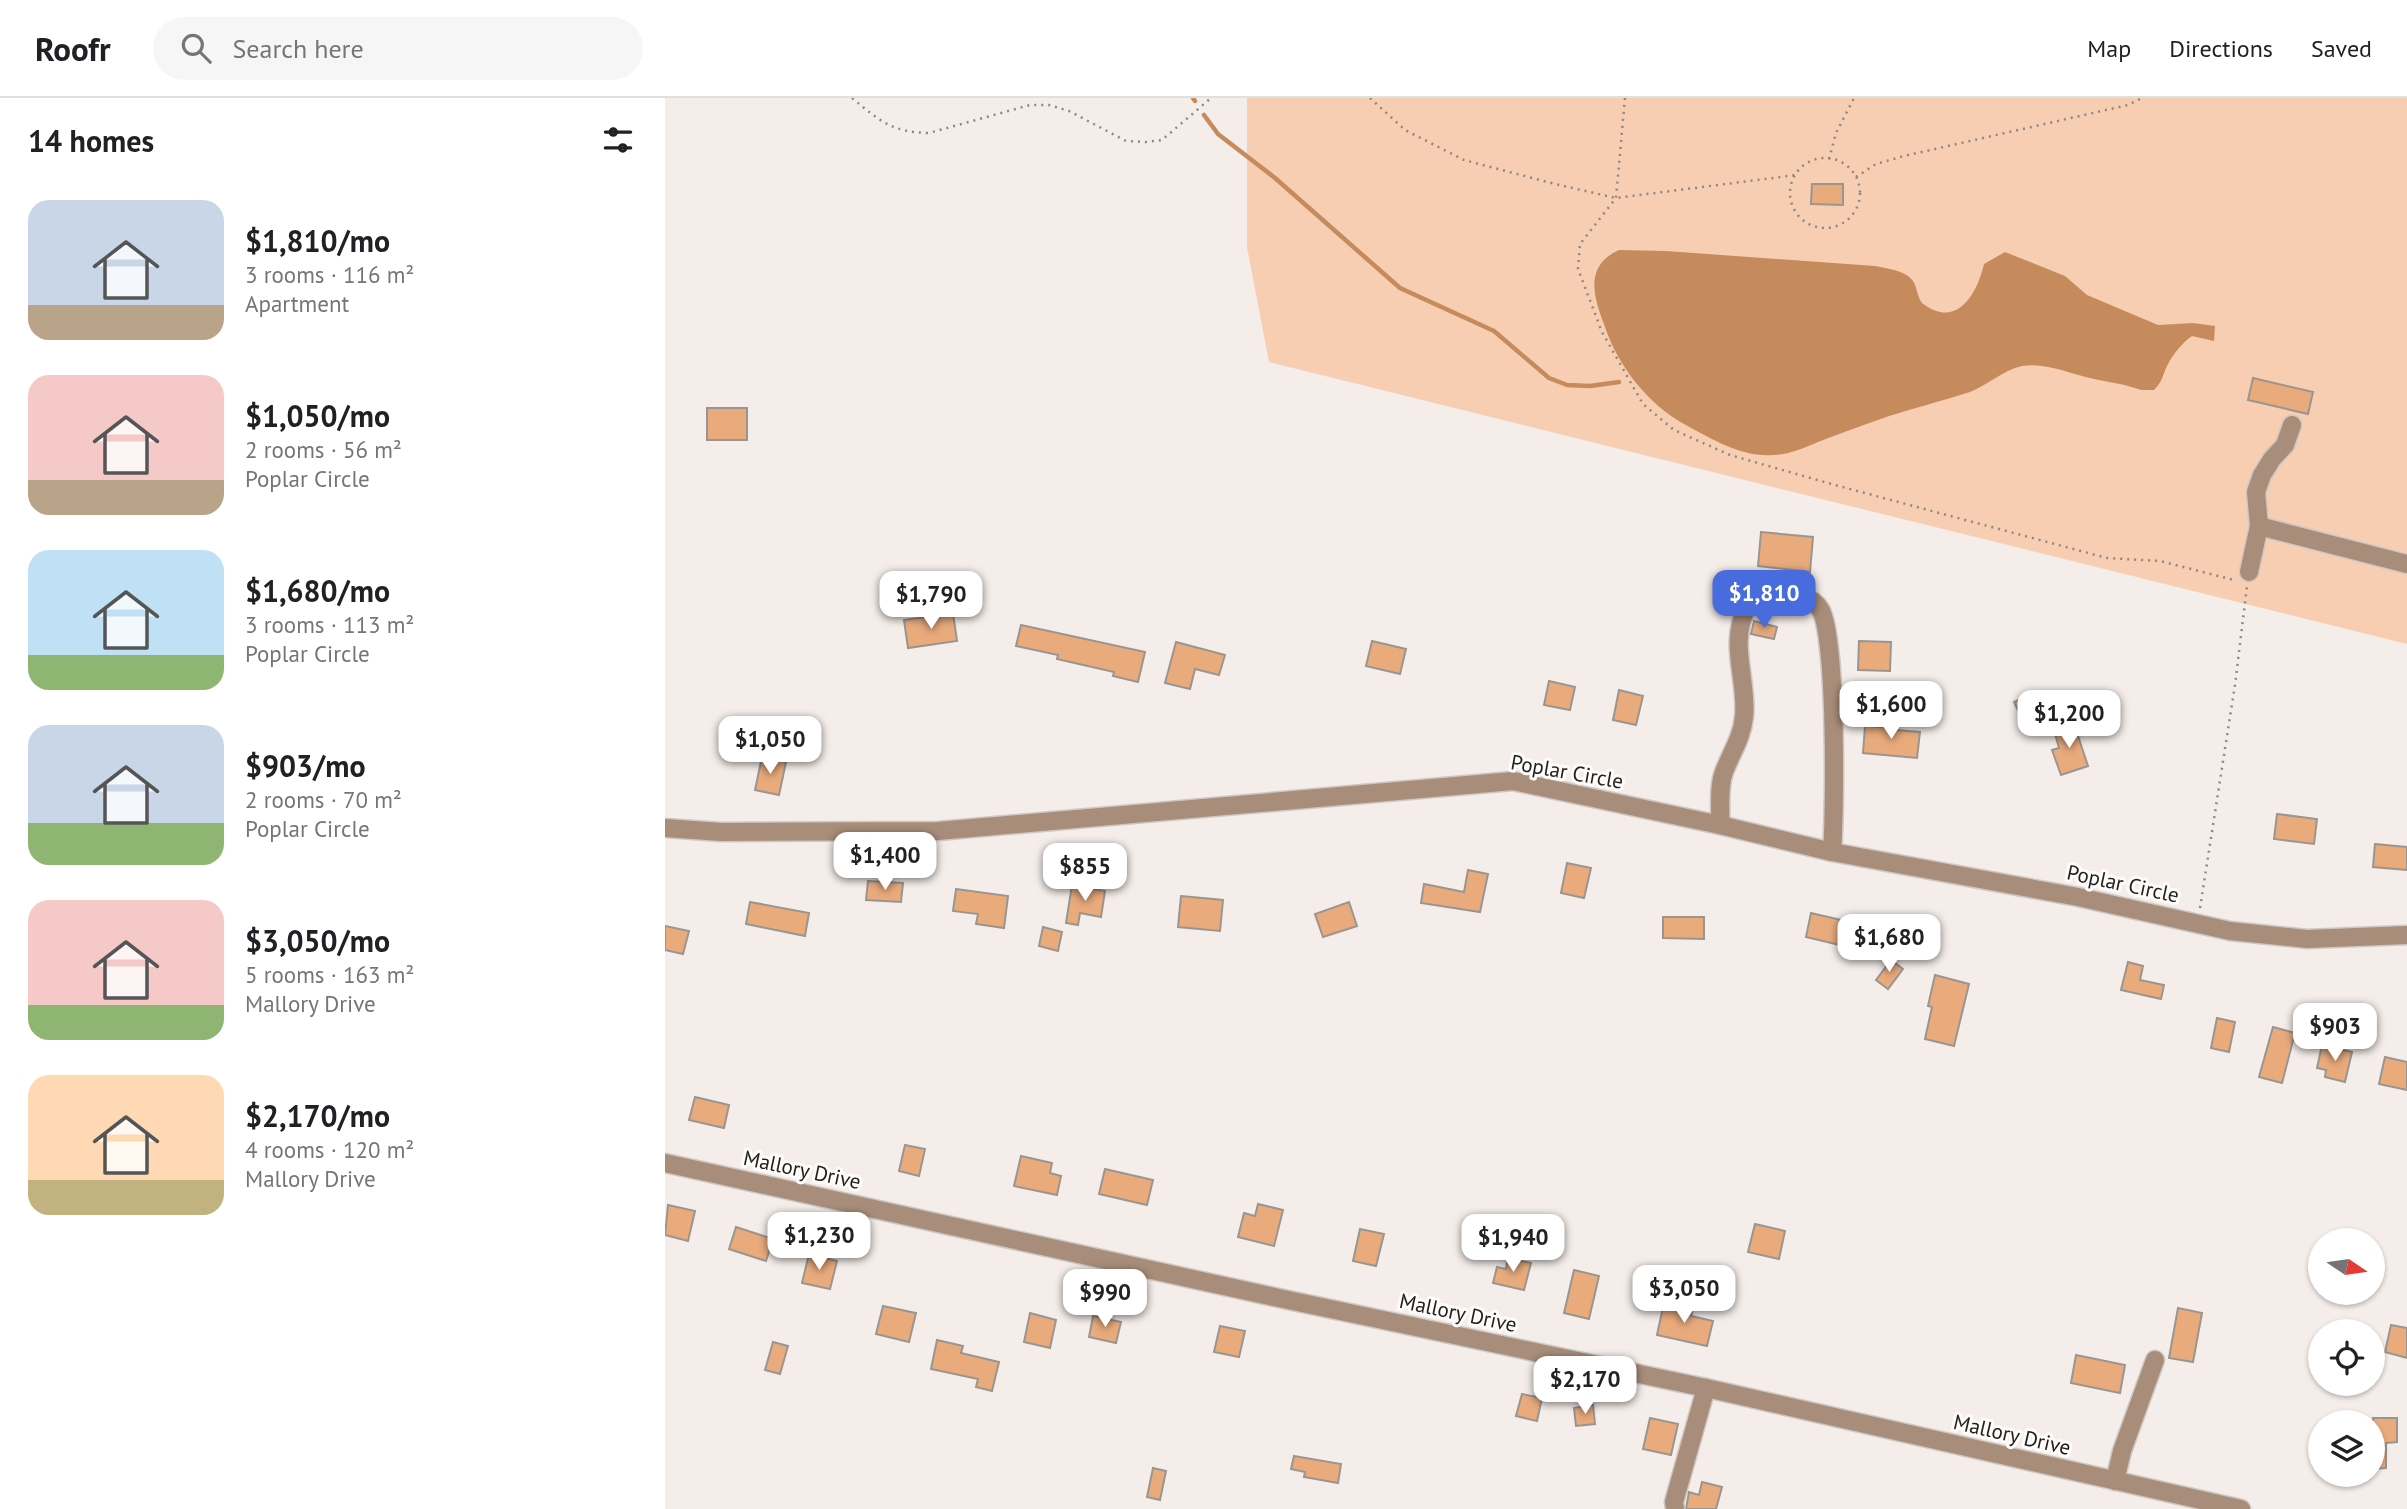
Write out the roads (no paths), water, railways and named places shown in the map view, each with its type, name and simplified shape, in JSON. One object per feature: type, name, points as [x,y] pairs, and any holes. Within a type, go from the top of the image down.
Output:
[{"type":"street","points":[[2244,578],[2259,526],[2256,492],[2262,475],[2285,445],[2292,425]]},
{"type":"street","points":[[2259,526],[2407,564]]},
{"type":"street","points":[[1720,825],[1723,774],[1740,739],[1745,716],[1738,654],[1747,606],[1762,592],[1772,590],[1792,593],[1808,598],[1819,606],[1827,629],[1833,741],[1832,852]]},
{"type":"street","name":"Poplar Circle","points":[[665,828],[721,832],[938,831],[1513,781],[1832,852],[2078,897],[2230,931],[2307,939],[2407,935]]},
{"type":"street","name":"Mallory Drive","points":[[665,1163],[1288,1300],[1706,1388],[2241,1509]]},
{"type":"street","points":[[2115,1481],[2122,1451],[2155,1360]]},
{"type":"street","points":[[1675,1509],[1674,1502],[1706,1388]]},
{"type":"waterway","points":[[1204,115],[1218,134],[1275,178],[1400,288],[1494,331],[1549,378],[1567,385],[1590,386],[1619,382]]}]
